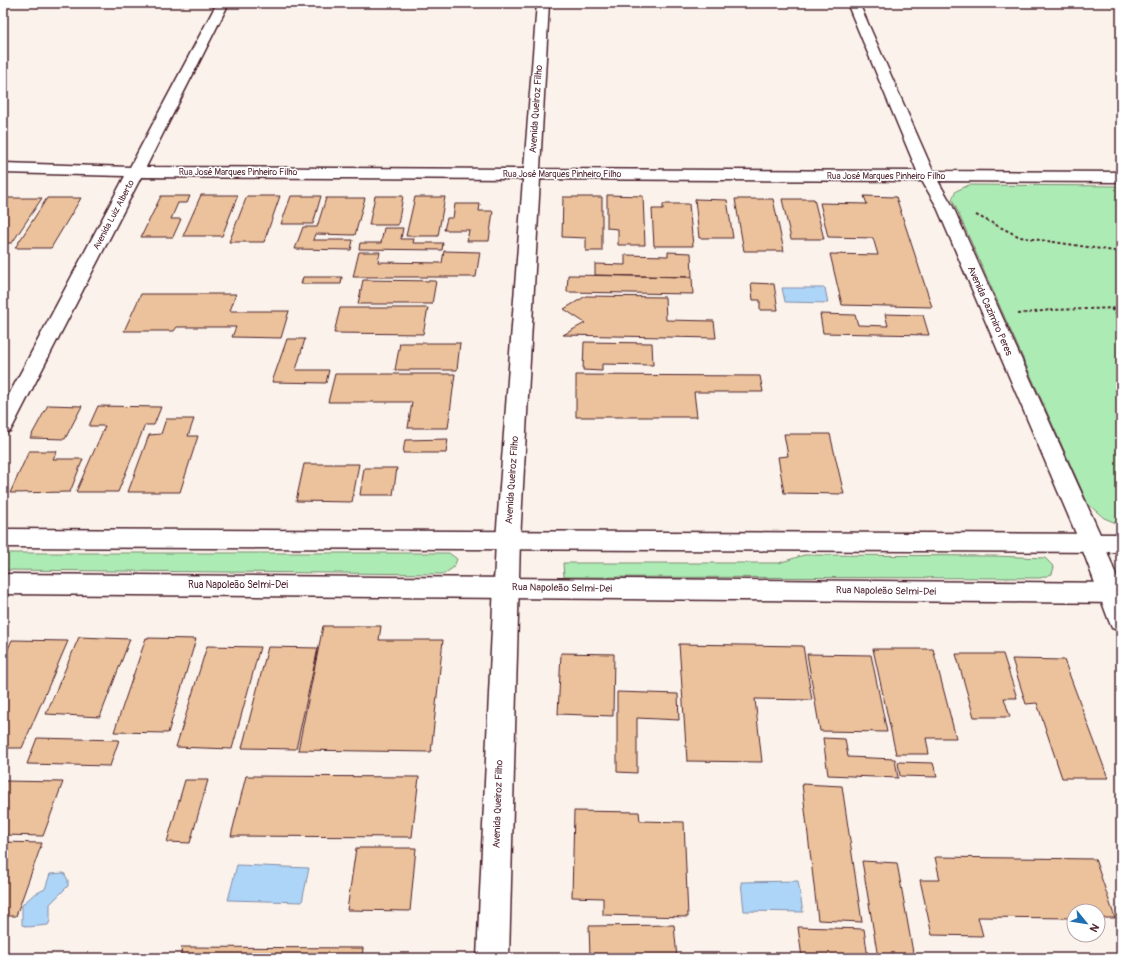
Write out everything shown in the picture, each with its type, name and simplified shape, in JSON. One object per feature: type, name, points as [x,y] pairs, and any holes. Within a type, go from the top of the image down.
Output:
[{"type":"street","name":"Avenida Luiz Alberto","points":[[3,426],[223,3]]},
{"type":"street","name":"Avenida Queiroz Filho","points":[[493,958],[508,540],[531,174],[544,3]]},
{"type":"street","name":"Avenida Cazimiro Peres","points":[[854,3],[927,176],[944,205],[1115,593],[1121,621]]},
{"type":"street","name":"Rua José Marques Pinheiro Filho","points":[[3,168],[136,172],[1121,177]]},
{"type":"street","points":[[3,538],[1121,543]]},
{"type":"street","name":"Rua Napoleão Selmi-Dei","points":[[3,584],[1115,593]]},
{"type":"path","points":[[944,205],[963,209],[1020,237],[1121,252]]},
{"type":"path","points":[[1121,261],[1121,270]]},
{"type":"path","points":[[993,316],[1050,310],[1121,308]]},
{"type":"path","points":[[1111,309],[1121,316]]},
{"type":"green space","points":[[969,185],[1121,186],[1121,525],[1104,518],[1088,504],[952,199],[956,191]]},
{"type":"green space","points":[[3,553],[449,553],[457,559],[454,567],[444,574],[3,570]]},
{"type":"green space","points":[[804,555],[994,556],[1045,558],[1054,567],[1052,574],[1040,578],[564,577],[563,563],[779,563]]},
{"type":"water","points":[[782,288],[825,288],[828,303],[785,302]]},
{"type":"water","points":[[237,865],[309,868],[302,902],[228,900]]},
{"type":"water","points":[[64,873],[68,880],[68,886],[50,904],[50,921],[48,925],[28,927],[22,925],[22,905],[33,895],[45,889],[50,874]]},
{"type":"water","points":[[798,881],[803,912],[744,911],[741,882]]},
{"type":"building","points":[[201,195],[238,195],[222,236],[183,236]]},
{"type":"building","points":[[607,195],[643,196],[645,245],[618,245],[618,229],[607,228]]},
{"type":"building","points":[[161,196],[190,196],[187,203],[178,203],[171,219],[181,219],[173,237],[141,237]]},
{"type":"building","points":[[247,196],[280,196],[264,242],[229,242]]},
{"type":"building","points":[[291,196],[321,196],[313,224],[281,224]]},
{"type":"building","points":[[375,196],[403,196],[398,225],[369,225]]},
{"type":"building","points":[[864,196],[896,197],[932,307],[842,305],[830,254],[878,255],[873,238],[828,237],[820,203],[867,204]]},
{"type":"building","points":[[415,197],[445,197],[438,236],[406,236]]},
{"type":"building","points":[[563,197],[602,197],[602,251],[586,251],[586,238],[562,237]]},
{"type":"building","points":[[3,198],[42,198],[12,243],[3,243]]},
{"type":"building","points":[[47,198],[81,198],[51,248],[15,248]]},
{"type":"building","points":[[326,198],[365,198],[355,235],[315,234],[313,240],[353,240],[351,250],[295,249],[303,227],[317,227]]},
{"type":"building","points":[[695,199],[727,200],[733,238],[699,238]]},
{"type":"building","points":[[735,199],[773,199],[784,251],[744,251]]},
{"type":"building","points":[[782,199],[814,199],[824,239],[791,239]]},
{"type":"building","points":[[455,204],[480,204],[479,211],[493,211],[489,241],[467,241],[469,230],[444,230],[447,218],[453,218]]},
{"type":"building","points":[[663,204],[689,204],[693,246],[654,246],[652,209],[663,209]]},
{"type":"building","points":[[384,228],[403,228],[401,239],[414,239],[413,243],[443,243],[442,250],[359,249],[360,243],[381,243]]},
{"type":"building","points":[[444,251],[480,252],[476,277],[353,277],[359,252],[380,252],[378,262],[442,263]]},
{"type":"building","points":[[668,252],[691,253],[692,277],[595,275],[595,264],[625,265],[625,255],[668,256]]},
{"type":"building","points":[[568,275],[692,277],[693,294],[567,292]]},
{"type":"building","points":[[303,277],[342,277],[341,284],[301,284]]},
{"type":"building","points":[[363,280],[436,281],[432,304],[358,304]]},
{"type":"building","points":[[751,283],[774,284],[778,310],[760,310],[760,300],[753,300]]},
{"type":"building","points":[[141,294],[236,294],[230,311],[289,311],[281,338],[232,337],[236,327],[177,327],[174,331],[124,331]]},
{"type":"building","points":[[586,296],[665,297],[666,320],[714,321],[716,338],[563,335],[585,323],[564,309]]},
{"type":"building","points":[[340,308],[428,308],[423,334],[334,333]]},
{"type":"building","points":[[820,314],[855,315],[858,325],[888,326],[885,314],[923,315],[929,335],[823,333]]},
{"type":"building","points":[[287,339],[305,339],[296,370],[329,370],[326,383],[272,382]]},
{"type":"building","points":[[584,342],[652,343],[653,365],[602,364],[602,371],[583,370]]},
{"type":"building","points":[[400,343],[460,343],[457,370],[395,370]]},
{"type":"building","points":[[335,374],[455,374],[448,428],[408,428],[412,402],[328,402]]},
{"type":"building","points":[[576,375],[760,376],[763,392],[694,392],[697,417],[576,417]]},
{"type":"building","points":[[48,405],[82,406],[65,439],[30,438]]},
{"type":"building","points":[[98,406],[161,407],[154,425],[145,425],[118,492],[76,492],[105,426],[89,426]]},
{"type":"building","points":[[166,419],[194,419],[188,436],[198,436],[180,492],[128,492],[149,435],[161,434]]},
{"type":"building","points":[[784,434],[830,434],[844,494],[784,493],[778,457],[788,456]]},
{"type":"building","points":[[448,439],[446,453],[403,453],[405,440]]},
{"type":"building","points":[[29,451],[57,451],[53,459],[83,459],[70,492],[10,493]]},
{"type":"building","points":[[304,464],[359,464],[352,502],[296,501]]},
{"type":"building","points":[[364,468],[397,468],[393,495],[360,495]]},
{"type":"building","points":[[323,626],[381,626],[379,640],[443,640],[431,752],[298,750]]},
{"type":"building","points":[[79,637],[130,639],[100,717],[46,714]]},
{"type":"building","points":[[146,638],[196,639],[168,733],[114,732]]},
{"type":"building","points":[[12,640],[68,641],[22,748],[3,748],[3,660]]},
{"type":"building","points":[[679,644],[803,646],[812,700],[755,699],[762,762],[687,761]]},
{"type":"building","points":[[207,646],[260,647],[232,749],[176,747]]},
{"type":"building","points":[[268,647],[318,648],[296,749],[242,748]]},
{"type":"building","points":[[873,649],[933,649],[956,738],[926,738],[929,754],[896,754]]},
{"type":"building","points":[[561,653],[614,654],[613,716],[558,714]]},
{"type":"building","points":[[807,654],[871,655],[887,732],[820,731]]},
{"type":"building","points":[[956,654],[1003,654],[1017,698],[1004,698],[1010,717],[974,717]]},
{"type":"building","points":[[1012,659],[1064,660],[1108,778],[1062,778],[1037,703],[1026,704]]},
{"type":"building","points":[[617,692],[678,694],[679,720],[637,718],[637,773],[617,772]]},
{"type":"building","points":[[37,738],[119,740],[110,766],[27,764]]},
{"type":"building","points":[[823,738],[845,739],[848,757],[895,759],[898,778],[828,775]]},
{"type":"building","points":[[898,762],[933,763],[937,777],[900,776]]},
{"type":"building","points":[[246,776],[419,777],[412,837],[231,836]]},
{"type":"building","points":[[185,780],[208,780],[190,843],[167,842]]},
{"type":"building","points":[[3,781],[63,782],[43,836],[3,835]]},
{"type":"building","points":[[802,784],[842,786],[862,922],[818,920]]},
{"type":"building","points":[[574,811],[639,812],[640,821],[684,822],[688,917],[603,915],[603,898],[572,897]]},
{"type":"building","points":[[3,842],[42,843],[16,916],[3,916]]},
{"type":"building","points":[[356,848],[416,848],[410,911],[347,910]]},
{"type":"building","points":[[935,857],[1095,859],[1115,918],[1106,918],[1106,903],[1066,903],[1066,918],[978,917],[983,936],[932,935],[920,880],[940,880]]},
{"type":"building","points":[[862,861],[897,863],[914,958],[878,958]]},
{"type":"building","points":[[674,925],[677,958],[590,958],[589,926]]},
{"type":"building","points":[[798,927],[864,929],[868,958],[802,958]]},
{"type":"building","points":[[182,947],[363,948],[362,958],[180,958]]}]
